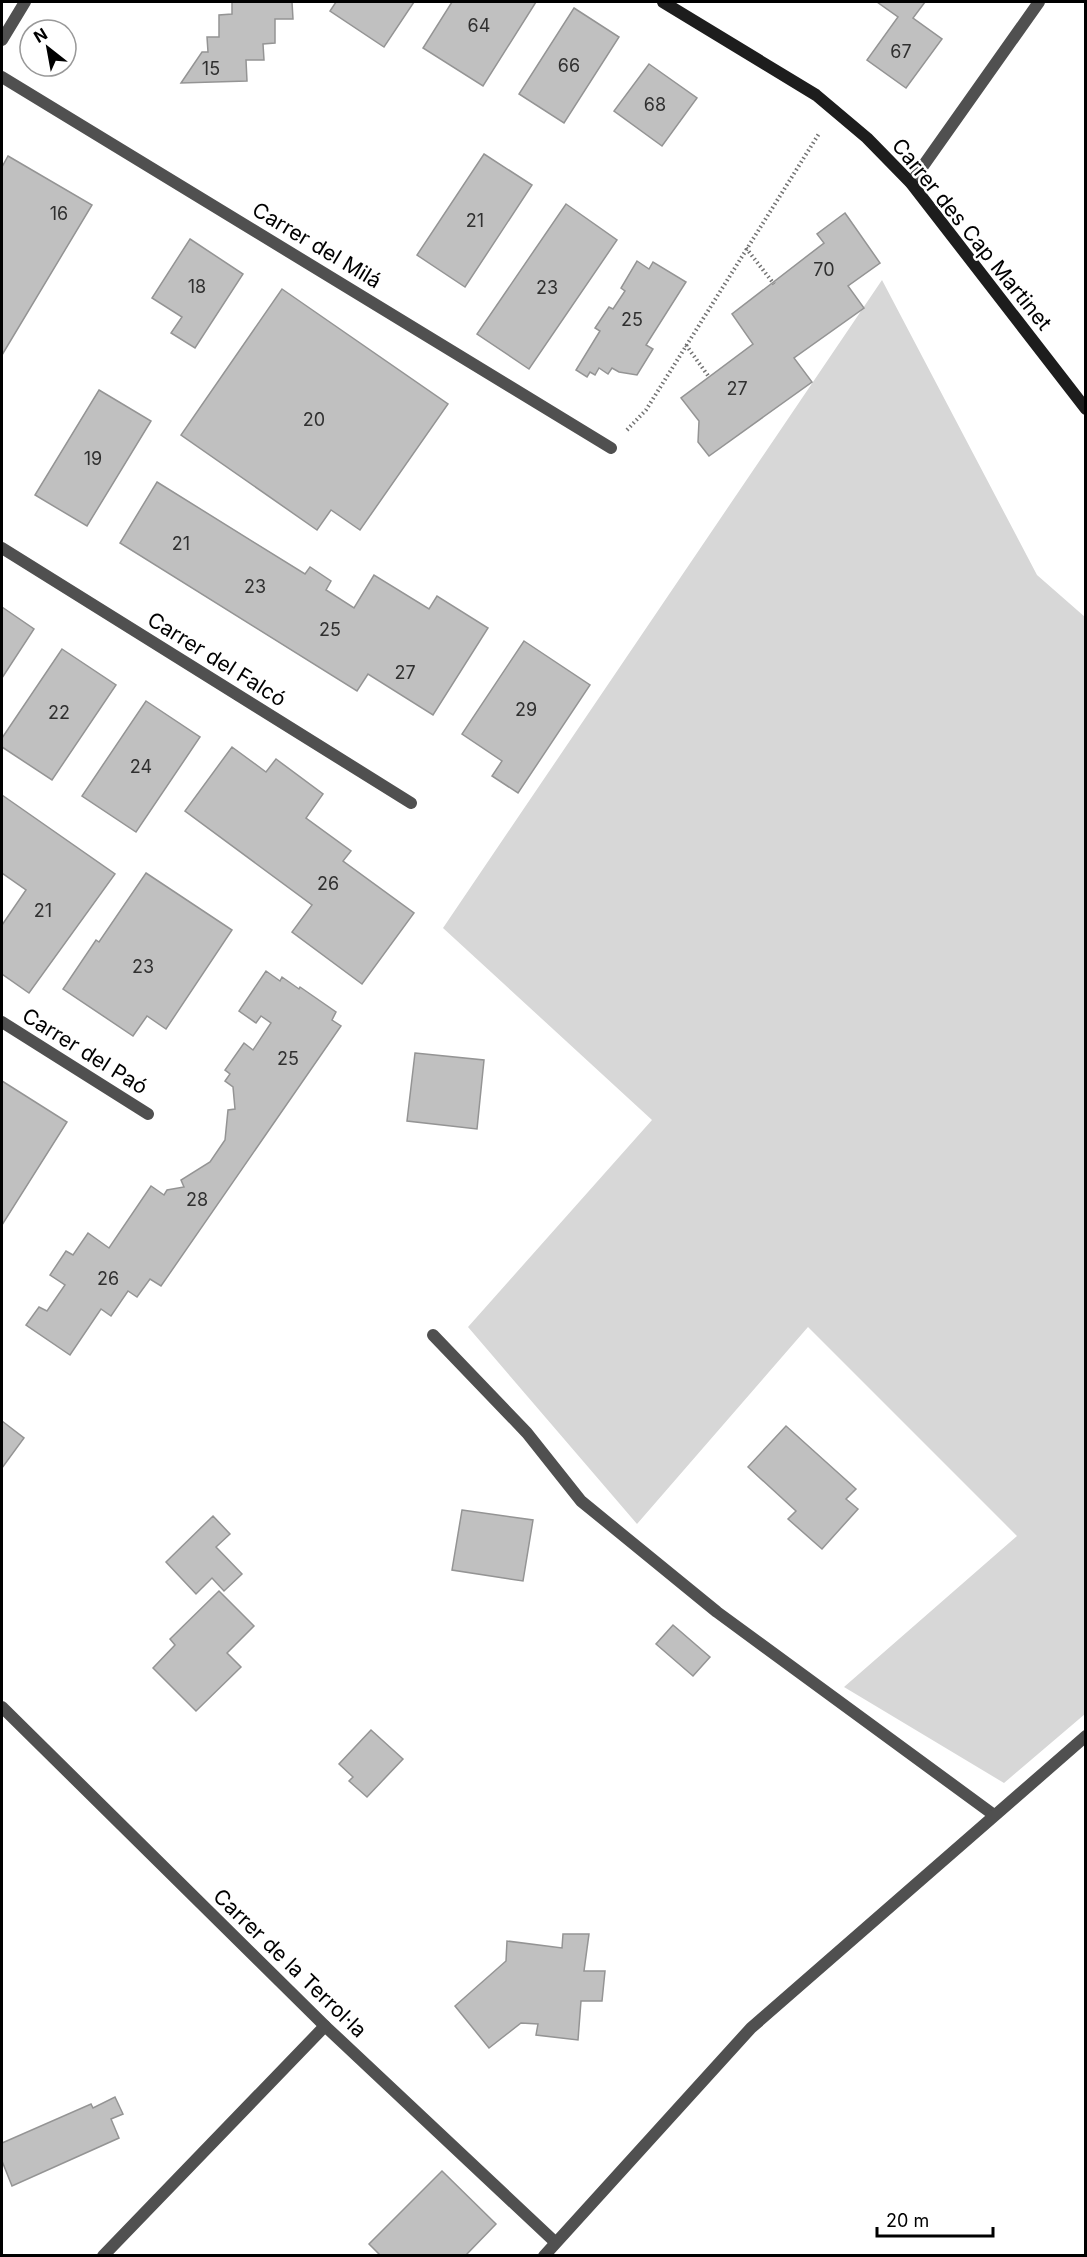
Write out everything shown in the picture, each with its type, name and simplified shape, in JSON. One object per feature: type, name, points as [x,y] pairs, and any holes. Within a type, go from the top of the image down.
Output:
[{"type":"street","points":[[2,40],[25,2]]},
{"type":"street","name":"Carrer des Cap Martinet","points":[[663,2],[816,95],[867,138],[911,183],[1086,408]]},
{"type":"street","points":[[911,183],[1039,2]]},
{"type":"street","name":"Carrer del Milá","points":[[2,77],[611,448]]},
{"type":"street","name":"Carrer del Falcó","points":[[2,548],[411,803]]},
{"type":"street","name":"Carrer del Paó","points":[[2,1022],[148,1114]]},
{"type":"street","points":[[434,1335],[527,1433],[581,1501],[717,1612],[994,1815]]},
{"type":"street","name":"Carrer de la Terrol·la","points":[[2,1707],[326,2026],[555,2242]]},
{"type":"street","points":[[544,2256],[751,2028],[1086,1736]]},
{"type":"street","points":[[104,2256],[326,2026]]},
{"type":"path","points":[[611,448],[646,410],[834,111]]},
{"type":"path","points":[[746,248],[774,284]]},
{"type":"path","points":[[686,345],[709,377]]},
{"type":"shaded area","points":[[882,280],[1037,575],[1085,617],[1085,1714],[1004,1783],[844,1687],[1017,1536],[808,1327],[637,1524],[468,1327],[652,1120],[443,928]]},
{"type":"building","points":[[232,2],[292,2],[293,19],[275,19],[275,43],[263,44],[264,60],[246,60],[247,81],[181,83],[202,52],[208,52],[207,37],[219,37],[219,15],[232,14]]},
{"type":"building","points":[[336,2],[414,2],[384,47],[330,11]]},
{"type":"building","points":[[452,2],[536,2],[483,86],[423,48]]},
{"type":"building","points":[[877,2],[925,2],[913,18],[942,39],[906,88],[867,60],[898,17]]},
{"type":"building","points":[[574,8],[619,37],[564,123],[519,94]]},
{"type":"building","points":[[649,64],[697,98],[662,146],[614,111]]},
{"type":"building","points":[[484,154],[532,185],[465,287],[417,255]]},
{"type":"building","points":[[8,156],[92,205],[2,355],[2,167]]},
{"type":"building","points":[[566,204],[617,240],[529,369],[477,334]]},
{"type":"building","points":[[845,213],[880,263],[848,286],[864,308],[794,358],[812,382],[709,456],[698,442],[699,421],[681,398],[753,344],[732,314],[824,243],[817,234]]},
{"type":"building","points":[[190,239],[243,274],[195,348],[171,333],[182,317],[152,298]]},
{"type":"building","points":[[637,261],[649,269],[653,262],[686,282],[646,345],[653,349],[637,375],[619,372],[612,368],[608,374],[599,368],[595,375],[590,372],[587,377],[576,370],[600,331],[595,328],[609,307],[613,309],[625,291],[621,288]]},
{"type":"building","points":[[282,289],[448,404],[360,530],[331,510],[317,530],[181,435]]},
{"type":"building","points":[[99,390],[151,421],[87,526],[35,495]]},
{"type":"building","points":[[157,482],[305,574],[310,567],[331,581],[326,590],[354,608],[374,575],[429,609],[437,596],[488,628],[433,715],[368,674],[357,691],[120,543]]},
{"type":"building","points":[[2,607],[34,629],[2,678]]},
{"type":"building","points":[[524,641],[590,685],[518,793],[492,776],[502,761],[462,734]]},
{"type":"building","points":[[62,649],[116,685],[52,780],[2,747],[2,738]]},
{"type":"building","points":[[146,701],[200,737],[136,832],[82,796]]},
{"type":"building","points":[[232,747],[266,772],[276,759],[323,794],[306,818],[351,851],[343,861],[414,913],[362,984],[292,932],[312,905],[185,811]]},
{"type":"building","points":[[2,795],[115,874],[29,993],[2,974],[2,925],[26,890],[2,873]]},
{"type":"building","points":[[146,873],[232,930],[166,1029],[147,1016],[133,1036],[63,989],[96,940],[99,942]]},
{"type":"building","points":[[266,971],[280,981],[282,977],[299,989],[300,987],[336,1012],[332,1020],[341,1026],[161,1286],[150,1279],[137,1297],[128,1291],[111,1316],[101,1309],[70,1355],[26,1325],[39,1307],[47,1311],[65,1285],[50,1275],[66,1251],[73,1255],[88,1233],[109,1248],[151,1186],[164,1195],[167,1190],[184,1187],[181,1180],[210,1162],[225,1140],[228,1110],[235,1109],[233,1087],[225,1081],[230,1074],[225,1070],[244,1043],[253,1050],[271,1023],[261,1016],[256,1023],[239,1011]]},
{"type":"building","points":[[415,1053],[484,1060],[477,1129],[407,1121]]},
{"type":"building","points":[[2,1081],[67,1122],[2,1225]]},
{"type":"building","points":[[2,1421],[24,1438],[2,1468]]},
{"type":"building","points":[[786,1426],[856,1489],[846,1499],[858,1509],[822,1549],[788,1519],[796,1511],[748,1467]]},
{"type":"building","points":[[462,1510],[533,1520],[523,1581],[452,1570]]},
{"type":"building","points":[[213,1516],[230,1534],[216,1547],[242,1574],[224,1591],[212,1578],[196,1594],[166,1562]]},
{"type":"building","points":[[219,1591],[254,1626],[227,1653],[241,1667],[196,1711],[153,1668],[175,1645],[170,1639]]},
{"type":"building","points":[[673,1625],[710,1657],[693,1676],[656,1644]]},
{"type":"building","points":[[371,1730],[403,1759],[367,1797],[349,1781],[353,1777],[339,1764]]},
{"type":"building","points":[[563,1934],[589,1934],[584,1971],[605,1971],[602,2001],[581,2001],[578,2040],[536,2035],[538,2024],[521,2023],[489,2048],[455,2006],[506,1961],[507,1941],[562,1948]]},
{"type":"building","points":[[115,2097],[123,2114],[111,2119],[119,2138],[12,2186],[2,2161],[2,2143],[91,2104],[93,2108]]},
{"type":"building","points":[[442,2171],[496,2224],[465,2256],[381,2256],[369,2244]]}]
